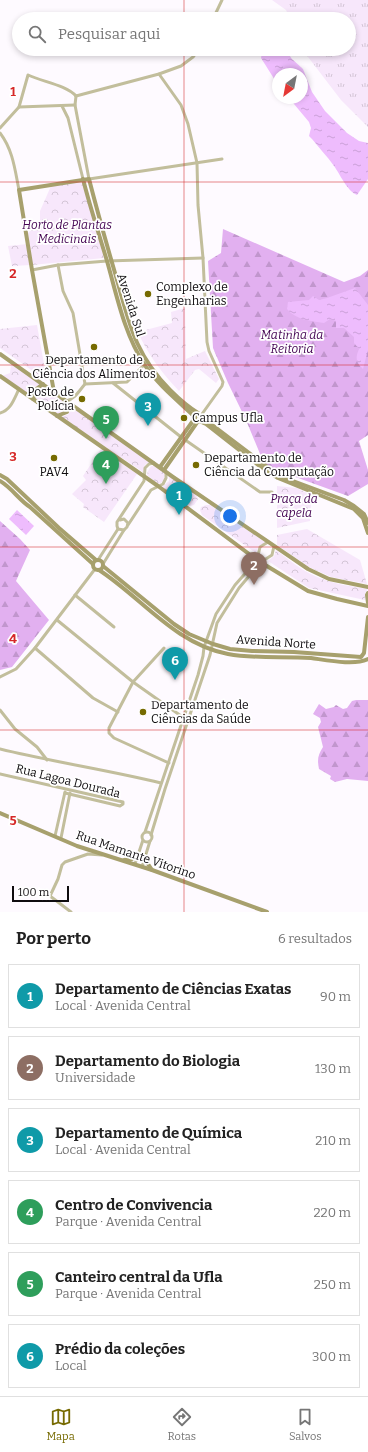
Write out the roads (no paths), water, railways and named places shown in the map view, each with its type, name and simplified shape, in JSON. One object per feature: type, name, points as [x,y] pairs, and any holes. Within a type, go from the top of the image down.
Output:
[{"type":"street","points":[[216,12],[222,0]]},
{"type":"street","points":[[76,96],[159,74],[181,66],[195,56]]},
{"type":"street","points":[[159,74],[181,105],[188,124],[197,163],[198,205],[204,258],[207,342],[209,352],[223,382],[222,386],[201,415],[160,467]]},
{"type":"street","points":[[0,128],[19,107],[28,75],[37,80],[71,91],[76,96]]},
{"type":"street","points":[[76,96],[75,105],[89,179]]},
{"type":"street","points":[[19,107],[75,105]]},
{"type":"street","points":[[62,106],[68,118],[83,179]]},
{"type":"street","points":[[0,133],[6,140],[12,154],[20,190],[32,270],[54,392]]},
{"type":"street","points":[[20,190],[83,179],[222,159]]},
{"type":"street","name":"Avenida Sul","points":[[83,179],[135,340],[146,363],[166,391],[197,419],[206,424],[257,464],[278,478],[354,509],[363,518],[368,533]]},
{"type":"street","name":"Avenida Sul","points":[[89,179],[109,261]]},
{"type":"street","points":[[32,270],[58,265],[109,261],[204,258]]},
{"type":"street","points":[[58,265],[63,291],[73,313],[85,384],[75,397],[67,402]]},
{"type":"street","points":[[0,354],[154,463],[308,569],[329,579],[368,587]]},
{"type":"street","points":[[85,384],[127,382],[146,363]]},
{"type":"street","name":"Avenida Sul","points":[[146,363],[163,383],[184,403],[265,466],[288,479],[354,506],[364,514],[368,524]]},
{"type":"street","points":[[0,376],[158,486],[259,561],[308,591],[368,606]]},
{"type":"street","points":[[113,383],[183,438],[260,492],[272,492]]},
{"type":"street","points":[[33,399],[35,390],[43,384]]},
{"type":"street","points":[[0,413],[5,411],[11,405],[19,390]]},
{"type":"street","points":[[57,416],[67,412],[67,402]]},
{"type":"street","points":[[197,419],[202,420],[201,415]]},
{"type":"street","points":[[95,568],[103,565],[151,490],[162,485],[165,481],[165,470],[183,438]]},
{"type":"street","points":[[0,677],[16,670],[57,620],[95,568],[97,560],[118,529],[117,524],[144,481],[145,468],[149,464],[154,463]]},
{"type":"street","name":"Avenida Norte","points":[[0,475],[7,479],[23,498],[23,503],[26,504],[95,568],[183,637],[211,650],[253,657],[303,658],[356,662],[368,659]]},
{"type":"street","name":"Avenida Norte","points":[[0,480],[23,498],[30,501],[97,560],[101,561],[103,565],[174,624],[189,634],[212,644],[230,649],[252,651],[294,652],[359,657],[364,653],[368,617]]},
{"type":"street","points":[[26,504],[30,501]]},
{"type":"street","points":[[120,520],[125,520],[128,525]]},
{"type":"street","points":[[118,529],[124,530]]},
{"type":"street","points":[[142,867],[152,838],[151,834],[173,764],[211,650],[217,623],[239,588],[259,561],[260,547],[268,542]]},
{"type":"street","points":[[135,864],[143,840],[142,835],[145,832],[184,718],[198,675],[204,647],[216,614],[235,585],[259,561],[272,555],[274,546]]},
{"type":"street","points":[[368,593],[368,602]]},
{"type":"street","points":[[75,595],[114,626]]},
{"type":"street","points":[[57,620],[133,682],[184,718]]},
{"type":"street","points":[[35,648],[93,698],[118,712]]},
{"type":"street","points":[[164,648],[133,682],[109,728],[109,733],[114,738],[173,764]]},
{"type":"street","points":[[0,710],[15,729],[37,747],[47,760]]},
{"type":"street","points":[[0,749],[161,783]]},
{"type":"street","name":"Rua Lagoa Dourada","points":[[0,774],[66,788],[122,802],[123,804],[120,806],[70,795]]},
{"type":"street","points":[[55,836],[66,788]]},
{"type":"street","points":[[61,838],[71,790]]},
{"type":"street","points":[[65,793],[70,795]]},
{"type":"street","name":"Rua Mamante Vitorino","points":[[0,813],[77,846],[135,864],[266,912]]},
{"type":"street","points":[[58,823],[64,824]]},
{"type":"street","points":[[145,832],[149,832],[151,834]]},
{"type":"street","points":[[143,840],[146,842],[150,841]]},
{"type":"street","points":[[71,912],[50,896],[62,866],[70,860],[88,854],[105,855]]},
{"type":"street","points":[[123,860],[132,859],[138,854]]},
{"type":"street","points":[[145,855],[146,861],[152,870]]},
{"type":"water","points":[[261,56],[290,56],[302,68],[272,68],[272,75],[261,58]]},
{"type":"water","points":[[308,82],[312,92],[325,111],[347,133],[359,141],[368,143],[368,179],[357,195],[350,190],[331,162],[309,136],[311,128],[309,122],[294,104],[308,104]]},
{"type":"water","points":[[355,288],[368,305],[368,350],[363,369],[357,360],[359,349],[354,343],[354,337],[344,328],[336,328],[336,321],[330,319],[324,323],[309,321],[295,316],[287,309],[288,302],[309,300],[313,296],[319,300]]},
{"type":"water","points":[[17,510],[34,526],[26,535],[9,519]]},
{"type":"place","name":"Complexo de Engenharias","points":[[148,294]]},
{"type":"place","name":"Departamento de Ciência dos Alimentos","points":[[94,347]]},
{"type":"place","name":"Posto de Polícia","points":[[82,399]]},
{"type":"place","name":"Campus Ufla","points":[[184,418]]},
{"type":"place","name":"Departamento de Química","points":[[148,426]]},
{"type":"place","name":"Canteiro central da Ufla","points":[[106,439]]},
{"type":"place","name":"PAV4","points":[[54,458]]},
{"type":"place","name":"Departamento de Ciência da Computação","points":[[196,465]]},
{"type":"place","name":"Centro de Convivencia","points":[[106,484]]},
{"type":"place","name":"Departamento de Ciências Exatas","points":[[179,515]]},
{"type":"place","name":"Departamento do Biologia","points":[[254,585]]},
{"type":"place","name":"Prédio da coleções","points":[[175,680]]},
{"type":"place","name":"Departamento de Ciências da Saúde","points":[[143,712]]},
{"type":"park label","name":"Horto de Plantas Medicinais","points":[[67,232]]},
{"type":"park label","name":"Matinha da Reitoria","points":[[292,342]]},
{"type":"park label","name":"Praça da capela","points":[[294,506]]}]
